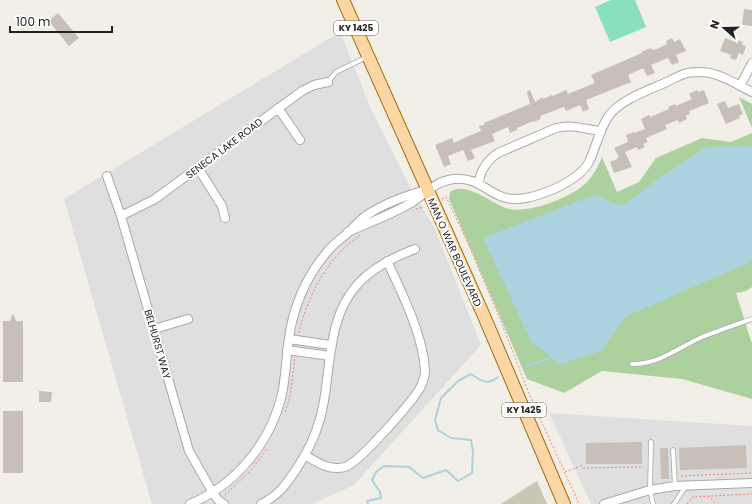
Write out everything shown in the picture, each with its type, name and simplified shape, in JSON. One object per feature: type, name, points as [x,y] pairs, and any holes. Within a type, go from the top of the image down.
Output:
[{"type":"main road","name":"MAN O WAR BOULEVARD","points":[[343,0],[484,316],[564,504]]},
{"type":"street","points":[[740,86],[752,63]]},
{"type":"street","points":[[190,504],[213,493],[224,485],[249,460],[262,443],[276,414],[282,393],[289,339],[298,302],[310,276],[327,252],[348,232],[410,204],[427,190],[452,180],[464,179],[478,183],[499,196],[516,200],[553,189],[577,177],[588,163],[600,131],[608,116],[617,107],[638,94],[686,74],[703,72],[721,76],[752,92]]},
{"type":"street","name":"SENECA LAKE ROAD","points":[[121,216],[155,199],[302,91],[314,85],[328,82]]},
{"type":"street","points":[[278,108],[300,140]]},
{"type":"street","points":[[478,183],[485,165],[490,158],[498,153],[556,128],[566,125],[600,131]]},
{"type":"street","points":[[198,168],[222,206],[224,218]]},
{"type":"street","name":"BELHURST WAY","points":[[107,176],[121,216],[189,451],[213,493],[221,502]]},
{"type":"street","points":[[260,504],[271,499],[280,492],[305,455],[320,419],[327,384],[331,345],[338,319],[348,297],[363,278],[387,261],[415,249]]},
{"type":"street","points":[[305,455],[320,464],[332,468],[346,466],[356,461],[368,450],[413,398],[424,380],[425,371],[419,339],[404,295],[387,261]]},
{"type":"street","points":[[154,329],[188,319]]},
{"type":"street","points":[[289,339],[331,345]]},
{"type":"street","points":[[288,350],[330,356]]},
{"type":"street","points":[[604,504],[616,502],[675,482],[687,485],[752,483]]},
{"type":"lane","points":[[328,82],[336,72],[368,57]]},
{"type":"lane","points":[[632,364],[654,361],[699,339],[752,318]]},
{"type":"lane","points":[[651,442],[650,490],[653,504]]},
{"type":"lane","points":[[673,450],[675,482]]},
{"type":"lane","points":[[674,504],[687,485]]},
{"type":"path","points":[[410,211],[424,208],[446,197],[500,319],[530,396],[579,504]]},
{"type":"path","points":[[298,340],[307,303],[324,272],[341,252],[363,234]]},
{"type":"path","points":[[284,417],[290,397],[296,351]]},
{"type":"path","points":[[221,502],[252,469],[268,448]]},
{"type":"path","points":[[565,472],[583,467],[646,467],[650,470]]},
{"type":"path","points":[[675,482],[678,476],[752,473]]},
{"type":"path","points":[[687,504],[692,497],[752,494]]},
{"type":"path","points":[[708,496],[716,504]]},
{"type":"shaded area","points":[[340,32],[372,111],[409,185],[435,229],[481,345],[354,485],[312,504],[152,504],[64,199]]},
{"type":"shaded area","points":[[549,413],[752,426],[752,504],[591,504]]},
{"type":"shaded area","points":[[746,474],[746,480],[726,481],[726,475]]},
{"type":"shaded area","points":[[718,475],[718,481],[687,482],[686,477]]},
{"type":"shaded area","points":[[537,481],[547,504],[501,504]]},
{"type":"shaded area","points":[[746,487],[746,493],[726,494],[725,488]]},
{"type":"shaded area","points":[[720,488],[720,494],[698,495],[698,489]]},
{"type":"shaded area","points":[[686,492],[691,496],[686,504],[678,504]]},
{"type":"green space","points":[[611,0],[635,0],[646,27],[610,42],[595,7]]},
{"type":"green space","points":[[739,97],[752,104],[752,128]]},
{"type":"green space","points":[[752,133],[752,287],[746,291],[736,293],[752,342],[752,399],[682,379],[602,371],[564,393],[527,379],[449,199],[450,192],[456,189],[464,189],[480,194],[509,209],[528,209],[550,203],[579,189],[591,177],[602,157],[617,192],[639,182],[656,158],[702,138],[731,142]]},
{"type":"water","points":[[752,146],[752,260],[625,317],[601,351],[561,364],[532,343],[483,238],[594,195],[622,206],[668,172],[707,147]]},
{"type":"building","points":[[744,9],[752,10],[752,26],[742,25]]},
{"type":"building","points":[[58,13],[79,38],[69,46],[49,21]]},
{"type":"building","points":[[672,38],[674,42],[680,39],[686,51],[676,55],[679,62],[672,65],[668,58],[651,65],[655,73],[647,76],[643,68],[628,75],[631,82],[586,100],[589,109],[583,112],[580,105],[566,111],[564,107],[540,116],[541,119],[517,128],[517,130],[510,133],[508,127],[492,134],[495,141],[471,150],[475,158],[468,161],[463,150],[448,156],[451,164],[444,167],[435,145],[452,138],[454,143],[481,131],[479,126],[484,125],[484,123],[530,104],[527,92],[530,90],[535,102],[543,97],[543,99],[566,90],[568,94],[595,83],[591,75],[651,48],[652,50],[657,49],[667,44],[666,41]]},
{"type":"building","points":[[725,38],[735,42],[737,40],[743,42],[742,45],[746,46],[743,55],[739,53],[736,60],[730,58],[731,55],[720,51]]},
{"type":"building","points":[[697,90],[698,92],[704,90],[709,103],[689,111],[690,114],[686,116],[687,119],[679,123],[678,120],[665,125],[667,129],[646,138],[648,142],[643,144],[645,147],[638,150],[637,147],[625,152],[632,167],[614,173],[610,162],[619,157],[614,148],[628,142],[626,135],[645,129],[641,119],[669,109],[668,107],[675,104],[676,106],[692,99],[689,94]]},
{"type":"building","points":[[725,101],[728,108],[739,104],[743,114],[739,116],[740,118],[726,124],[717,104]]},
{"type":"building","points":[[13,313],[16,321],[23,321],[23,382],[3,382],[3,321],[10,321]]},
{"type":"building","points":[[39,391],[52,392],[51,402],[39,402]]},
{"type":"building","points":[[3,411],[23,411],[23,473],[3,473]]},
{"type":"building","points":[[642,442],[642,464],[586,464],[586,443]]},
{"type":"building","points":[[746,445],[747,468],[680,470],[679,448]]},
{"type":"building","points":[[660,448],[668,448],[669,479],[661,479]]},
{"type":"waterway","points":[[526,366],[554,357]]},
{"type":"waterway","points":[[368,504],[367,501],[381,498],[380,492],[372,480],[376,472],[384,466],[409,467],[423,478],[446,470],[458,481],[472,473],[473,452],[471,440],[451,438],[438,430],[435,420],[441,398],[458,381],[471,374],[484,382],[494,380],[498,377]]}]
